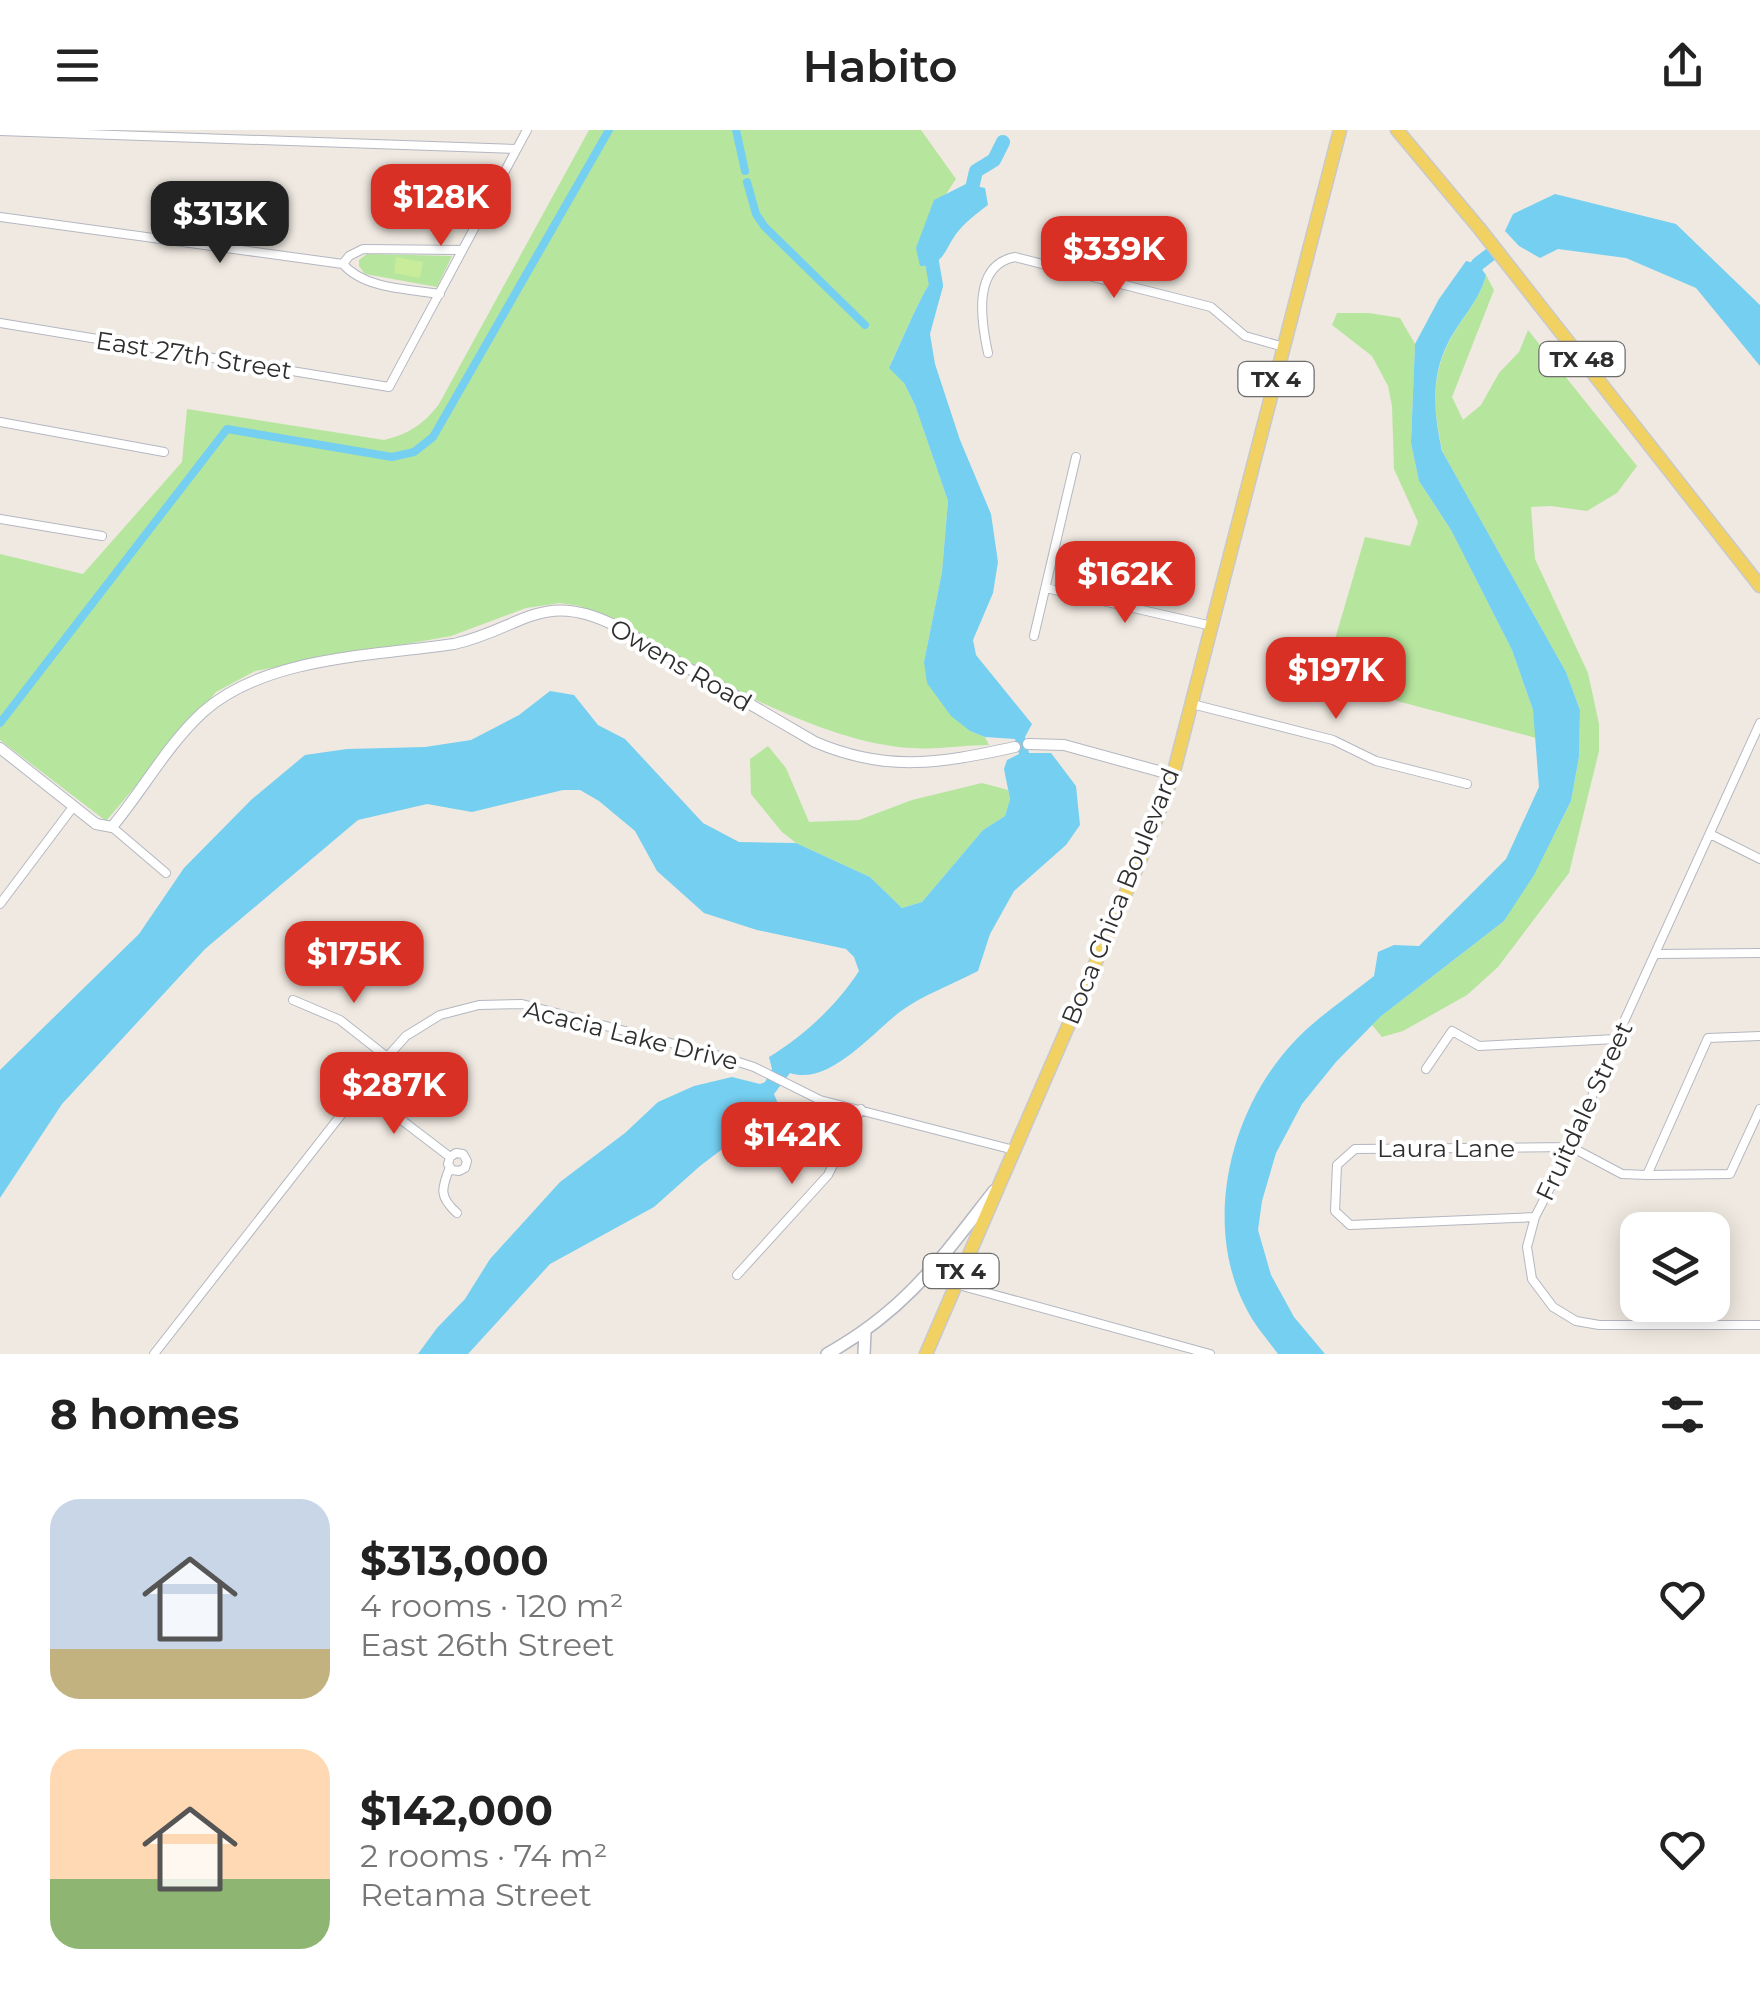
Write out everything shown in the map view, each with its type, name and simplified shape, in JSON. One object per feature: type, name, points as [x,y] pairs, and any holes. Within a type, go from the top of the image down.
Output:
[{"type":"main road","name":"Boca Chica Boulevard","points":[[926,1354],[1144,851],[1172,775],[1340,130]]},
{"type":"main road","name":"TX 48","points":[[1400,131],[1760,586]]},
{"type":"main road","points":[[826,1354],[865,1332],[904,1301],[934,1270],[997,1188]]},
{"type":"main road","points":[[864,1354],[865,1332]]},
{"type":"street","points":[[0,217],[343,264],[352,274],[368,281],[440,294],[527,130]]},
{"type":"street","points":[[0,131],[516,149]]},
{"type":"street","points":[[343,264],[349,256],[364,249],[462,250]]},
{"type":"street","points":[[988,352],[982,310],[988,275],[994,266],[1015,257],[1211,307],[1245,336],[1284,347]]},
{"type":"street","name":"East 27th Street","points":[[0,323],[388,387],[440,294]]},
{"type":"street","points":[[0,422],[164,452]]},
{"type":"street","points":[[1034,636],[1076,458]]},
{"type":"street","points":[[0,519],[102,536]]},
{"type":"street","points":[[1046,588],[1213,626]]},
{"type":"street","name":"Owens Road","points":[[112,827],[184,731],[205,710],[245,684],[308,666],[477,639],[534,613],[553,609],[588,613],[614,625],[842,754],[892,764],[926,763],[1014,747]]},
{"type":"street","points":[[1192,704],[1333,740],[1376,762],[1468,784]]},
{"type":"street","name":"Fruitdale Street","points":[[1760,723],[1616,1039],[1572,1147],[1535,1217],[1527,1247],[1532,1279],[1553,1308],[1576,1321],[1599,1325],[1760,1325]]},
{"type":"street","points":[[1028,744],[1064,745],[1172,775]]},
{"type":"street","points":[[3,750],[96,824],[112,827],[166,873]]},
{"type":"street","points":[[0,904],[73,807]]},
{"type":"street","points":[[1710,834],[1760,859]]},
{"type":"street","points":[[1657,954],[1760,953]]},
{"type":"street","points":[[294,1000],[340,1020],[387,1058]]},
{"type":"street","name":"Acacia Lake Drive","points":[[154,1354],[406,1036],[440,1016],[479,1006],[522,1004],[617,1027],[754,1067],[820,1100],[1014,1150]]},
{"type":"street","points":[[1426,1069],[1452,1030],[1478,1046],[1616,1039]]},
{"type":"street","points":[[1648,1175],[1708,1038],[1760,1036]]},
{"type":"street","points":[[362,1088],[450,1156]]},
{"type":"street","points":[[737,1276],[828,1175],[861,1109]]},
{"type":"street","points":[[1572,1147],[1622,1174],[1730,1174],[1760,1110]]},
{"type":"street","name":"Laura Lane","points":[[1535,1217],[1350,1224],[1335,1211],[1337,1165],[1355,1149],[1572,1147]]},
{"type":"street","points":[[450,1156],[460,1153],[467,1164],[459,1172],[450,1167]]},
{"type":"street","points":[[450,1156],[441,1194],[457,1214]]},
{"type":"street","points":[[955,1284],[1210,1354]]},
{"type":"green space","points":[[589,130],[921,130],[956,179],[942,200],[920,266],[929,266],[930,284],[889,367],[904,383],[915,405],[948,501],[942,572],[924,662],[970,731],[985,737],[989,745],[912,748],[830,730],[742,693],[580,606],[560,603],[526,608],[451,636],[255,671],[216,692],[106,821],[0,740],[0,554],[83,574],[182,462],[187,409],[384,440],[415,427],[439,404]]},
{"type":"green space","points":[[367,254],[452,256],[437,287],[365,274],[359,260]]},
{"type":"green space","points":[[396,257],[423,262],[420,278],[394,273]]},
{"type":"green space","points":[[1486,275],[1494,290],[1452,397],[1463,420],[1481,405],[1499,373],[1519,352],[1528,330],[1637,466],[1617,493],[1587,511],[1531,507],[1535,559],[1588,673],[1599,724],[1599,751],[1569,873],[1498,967],[1467,995],[1403,1031],[1382,1037],[1372,1025],[1380,1017],[1504,921],[1571,801],[1579,757],[1580,710],[1566,672],[1443,453],[1440,439],[1435,398],[1438,371],[1448,344],[1479,294]]},
{"type":"green space","points":[[1337,313],[1400,318],[1415,344],[1411,443],[1419,481],[1451,530],[1512,650],[1533,710],[1536,738],[1318,680],[1325,673],[1365,537],[1410,546],[1418,522],[1394,469],[1388,386],[1372,356],[1332,325]]},
{"type":"green space","points":[[768,746],[786,768],[809,822],[859,820],[912,800],[982,783],[1008,790],[1010,799],[1005,816],[983,830],[922,902],[902,908],[870,877],[796,843],[782,832],[751,794],[750,759]]},
{"type":"water","points":[[966,184],[985,188],[988,205],[959,230],[939,260],[920,266],[916,248],[934,200]]},
{"type":"water","points":[[1555,194],[1676,224],[1760,305],[1760,366],[1696,288],[1626,258],[1558,249],[1540,258],[1519,246],[1505,231],[1513,214]]},
{"type":"water","points":[[1466,261],[1478,264],[1486,275],[1479,294],[1448,343],[1438,370],[1436,410],[1442,451],[1566,672],[1580,710],[1579,757],[1571,801],[1534,875],[1504,921],[1380,1017],[1302,1104],[1276,1153],[1258,1230],[1271,1275],[1294,1317],[1325,1354],[1278,1354],[1247,1310],[1233,1277],[1226,1243],[1229,1172],[1252,1103],[1269,1072],[1300,1035],[1374,976],[1378,952],[1394,945],[1419,946],[1506,859],[1539,787],[1533,710],[1512,650],[1451,530],[1419,481],[1411,443],[1415,344],[1439,299]]},
{"type":"water","points":[[930,284],[943,286],[930,334],[935,364],[960,440],[991,514],[998,562],[993,593],[973,640],[976,655],[1032,724],[1025,737],[1029,753],[1051,753],[1076,786],[1080,825],[1066,845],[1014,891],[990,934],[978,971],[910,1005],[834,1065],[805,1075],[790,1073],[774,1094],[779,1106],[654,1207],[550,1264],[468,1354],[418,1354],[465,1299],[490,1259],[560,1182],[625,1133],[658,1102],[694,1086],[732,1077],[765,1082],[772,1069],[769,1057],[819,1019],[859,971],[846,949],[757,930],[704,913],[657,871],[635,831],[580,790],[563,790],[472,812],[427,804],[358,820],[205,949],[62,1104],[0,1198],[0,1070],[139,934],[184,868],[251,800],[305,755],[471,740],[519,715],[550,691],[574,695],[598,725],[625,739],[703,823],[739,842],[796,843],[870,877],[902,908],[922,902],[983,830],[1005,816],[1010,799],[1004,769],[1007,760],[1019,754],[1015,739],[985,737],[970,731],[951,716],[927,683],[924,662],[942,572],[948,501],[915,405],[904,383],[889,368]]},
{"type":"waterway","points":[[0,723],[227,429],[392,457],[414,452],[433,437],[609,130]]},
{"type":"waterway","points":[[736,130],[745,171]]},
{"type":"waterway","points":[[965,201],[970,197],[976,171],[994,160],[1003,142]]},
{"type":"waterway","points":[[747,182],[756,214],[764,226],[865,325]]},
{"type":"waterway","points":[[929,245],[936,285],[931,302]]},
{"type":"waterway","points":[[1469,279],[1478,264],[1491,254]]}]
